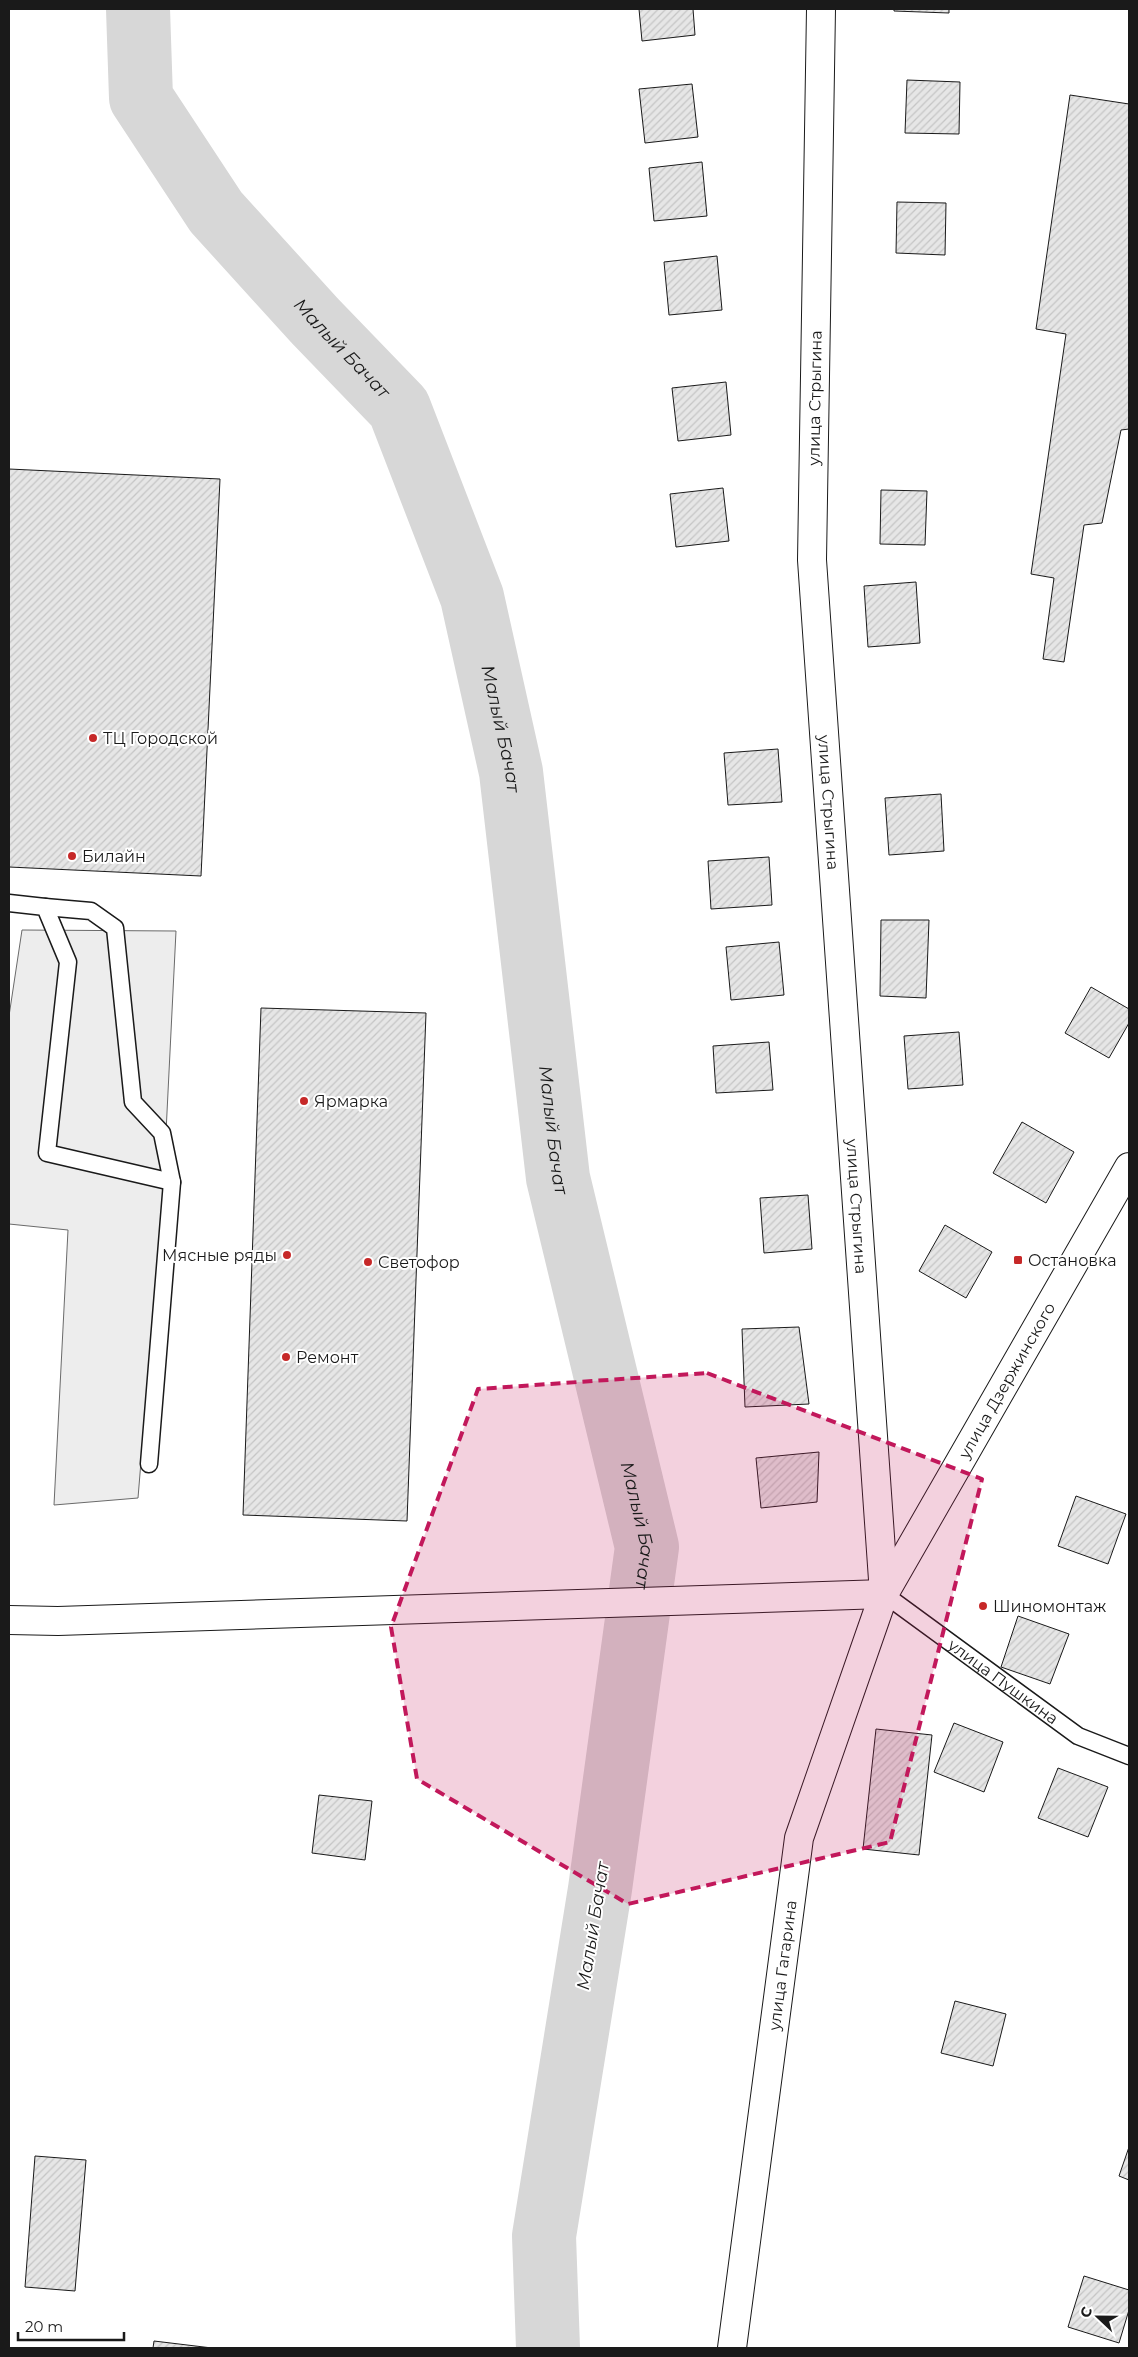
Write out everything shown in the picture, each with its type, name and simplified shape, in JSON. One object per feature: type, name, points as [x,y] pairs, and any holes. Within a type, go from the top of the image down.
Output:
[{"type":"street","name":"улица Стрыгина","points":[[821,9],[812,560],[884,1594]]},
{"type":"street","name":"улица Дзержинского","points":[[884,1594],[1129,1167]]},
{"type":"street","points":[[9,1620],[58,1621],[884,1594]]},
{"type":"street","name":"улица Гагарина","points":[[732,2348],[799,1838],[884,1594]]},
{"type":"lane","points":[[9,903],[91,911],[115,928],[133,1102],[162,1133],[172,1182],[149,1464]]},
{"type":"lane","points":[[45,907],[68,962],[47,1153],[172,1182]]},
{"type":"lane","name":"улица Пушкина","points":[[884,1594],[1078,1736],[1129,1756]]},
{"type":"highlighted area","points":[[707,1373],[982,1479],[890,1842],[628,1904],[417,1779],[391,1627],[478,1389]]},
{"type":"shaded area","points":[[22,930],[176,931],[163,1193],[138,1498],[54,1505],[68,1230],[9,1224],[9,1016]]},
{"type":"building","points":[[639,9],[693,9],[695,35],[642,41]]},
{"type":"building","points":[[894,9],[949,9],[949,13],[894,11]]},
{"type":"building","points":[[907,80],[960,82],[959,134],[905,133]]},
{"type":"building","points":[[692,84],[698,137],[645,143],[639,89]]},
{"type":"building","points":[[1070,95],[1129,104],[1129,429],[1121,430],[1102,523],[1084,525],[1064,662],[1043,659],[1054,578],[1031,574],[1066,334],[1036,329]]},
{"type":"building","points":[[702,162],[707,216],[654,221],[649,168]]},
{"type":"building","points":[[897,202],[946,203],[945,255],[896,253]]},
{"type":"building","points":[[717,256],[722,310],[669,315],[664,262]]},
{"type":"building","points":[[726,382],[731,435],[678,441],[672,388]]},
{"type":"building","points":[[9,469],[220,479],[201,876],[9,867]]},
{"type":"building","points":[[723,488],[729,541],[676,547],[670,494]]},
{"type":"building","points":[[881,490],[927,491],[925,545],[880,544]]},
{"type":"building","points":[[916,582],[920,643],[868,647],[864,586]]},
{"type":"building","points":[[778,749],[782,802],[728,805],[724,753]]},
{"type":"building","points":[[941,794],[944,851],[889,855],[885,798]]},
{"type":"building","points":[[769,857],[772,905],[711,909],[708,861]]},
{"type":"building","points":[[881,920],[929,920],[926,998],[880,996]]},
{"type":"building","points":[[779,942],[784,995],[731,1000],[726,947]]},
{"type":"building","points":[[1091,987],[1129,1009],[1129,1023],[1109,1058],[1065,1033]]},
{"type":"building","points":[[261,1008],[426,1013],[407,1521],[243,1515]]},
{"type":"building","points":[[959,1032],[963,1085],[908,1089],[904,1036]]},
{"type":"building","points":[[769,1042],[773,1090],[716,1093],[713,1046]]},
{"type":"building","points":[[1022,1122],[1074,1152],[1046,1203],[993,1173]]},
{"type":"building","points":[[808,1195],[812,1249],[764,1253],[760,1198]]},
{"type":"building","points":[[945,1225],[992,1252],[966,1298],[919,1271]]},
{"type":"building","points":[[799,1327],[809,1404],[745,1407],[742,1329]]},
{"type":"building","points":[[819,1452],[817,1502],[761,1508],[756,1458]]},
{"type":"building","points":[[1076,1496],[1126,1514],[1108,1564],[1058,1546]]},
{"type":"building","points":[[1018,1616],[1069,1634],[1050,1684],[1001,1667]]},
{"type":"building","points":[[954,1723],[1003,1742],[984,1792],[934,1772]]},
{"type":"building","points":[[876,1729],[932,1735],[919,1855],[863,1849]]},
{"type":"building","points":[[1058,1768],[1108,1787],[1088,1837],[1038,1818]]},
{"type":"building","points":[[319,1795],[372,1801],[365,1860],[312,1853]]},
{"type":"building","points":[[955,2001],[1006,2014],[993,2066],[941,2053]]},
{"type":"building","points":[[1129,2147],[1129,2180],[1119,2176]]},
{"type":"building","points":[[35,2156],[86,2160],[75,2291],[25,2287]]},
{"type":"building","points":[[1084,2276],[1129,2290],[1129,2310],[1119,2343],[1068,2327]]},
{"type":"building","points":[[154,2341],[212,2348],[153,2348]]},
{"type":"waterway","name":"Малый Бачат","points":[[138,9],[141,98],[216,212],[315,321],[399,408],[472,597],[511,772],[558,1178],[647,1547],[600,1889],[544,2236],[548,2348]]},
{"type":"place","name":"ТЦ Городской","points":[[93,738]]},
{"type":"place","name":"Билайн","points":[[72,856]]},
{"type":"place","name":"Ярмарка","points":[[304,1101]]},
{"type":"place","name":"Мясные ряды","points":[[287,1255]]},
{"type":"place","name":"Остановка","points":[[1018,1260]]},
{"type":"place","name":"Светофор","points":[[368,1262]]},
{"type":"place","name":"Ремонт","points":[[286,1357]]},
{"type":"place","name":"Шиномонтаж","points":[[983,1606]]}]
